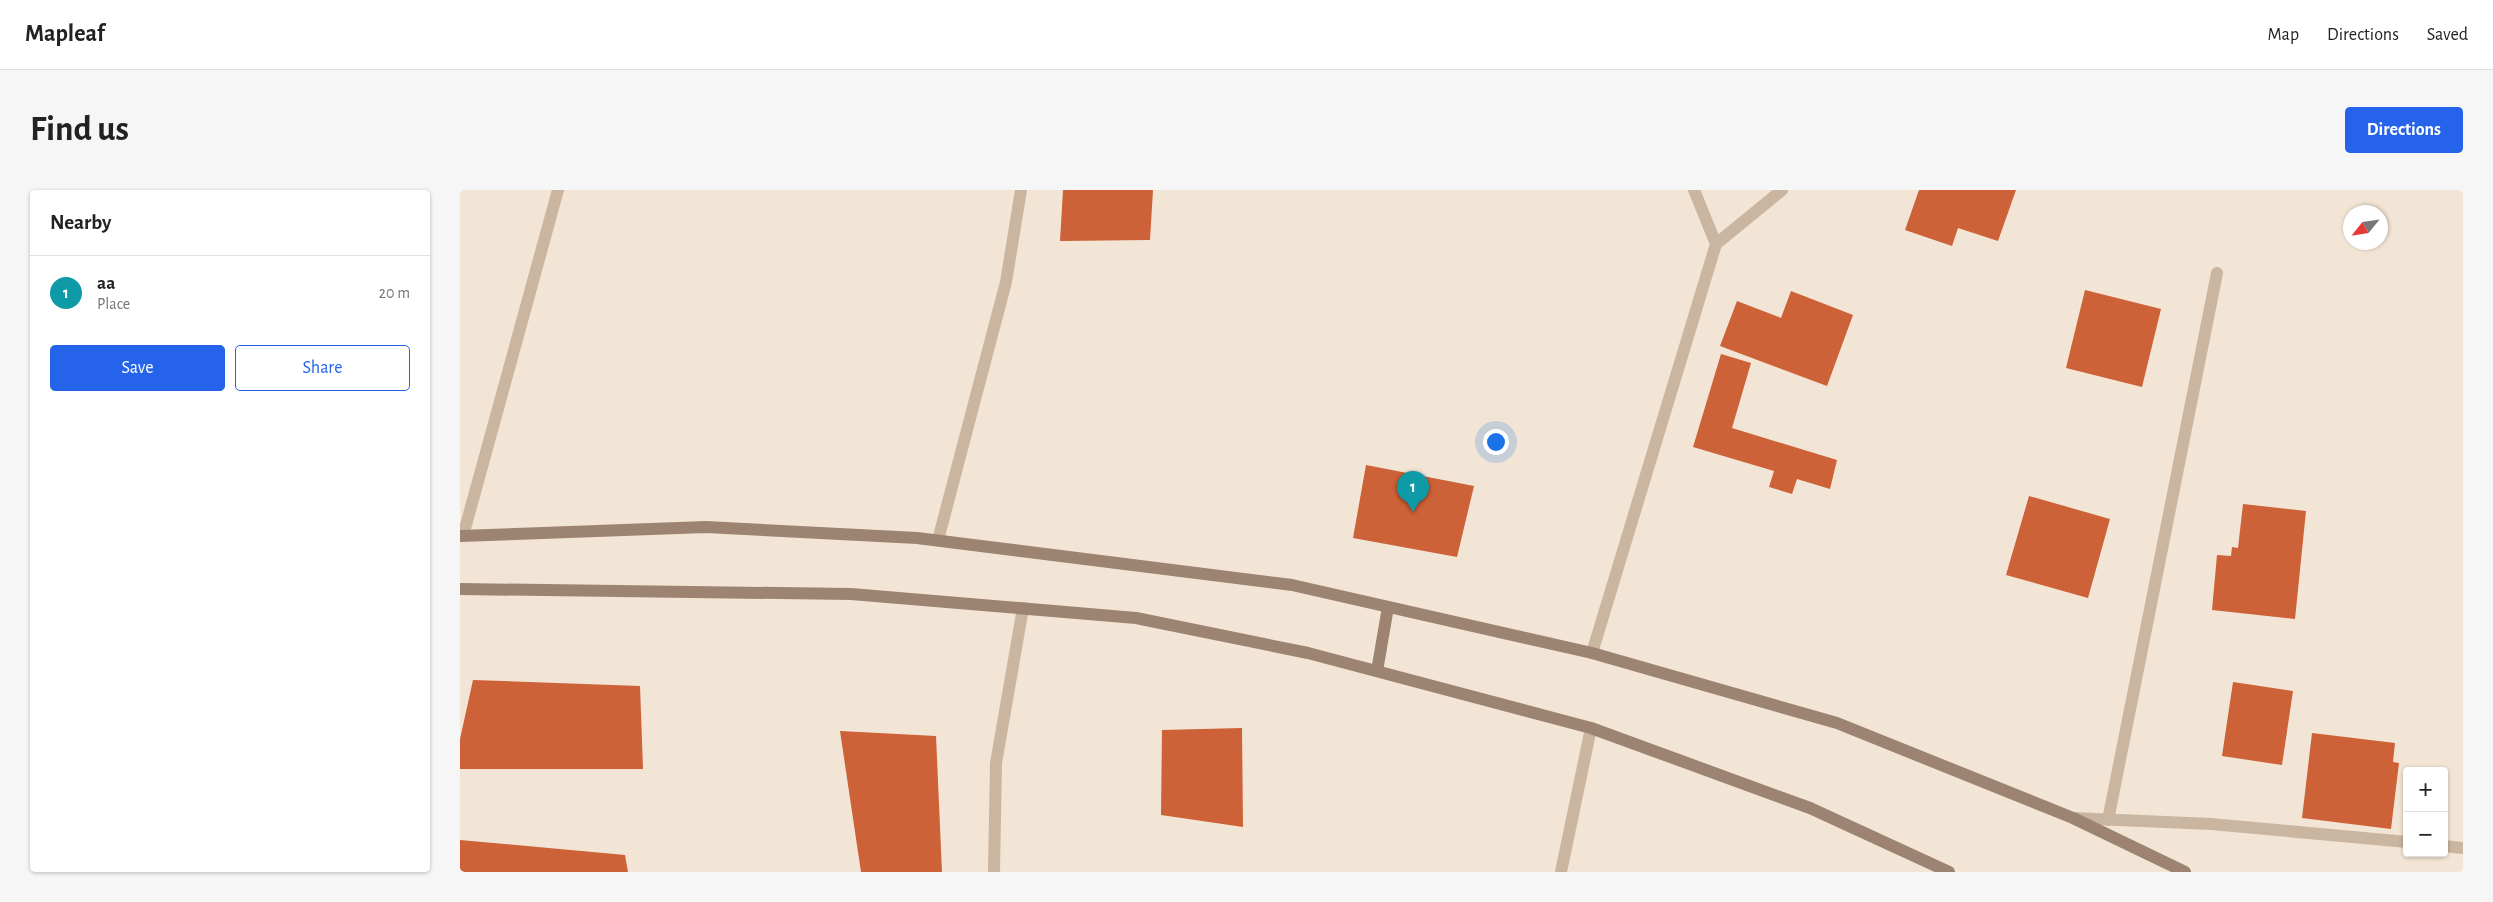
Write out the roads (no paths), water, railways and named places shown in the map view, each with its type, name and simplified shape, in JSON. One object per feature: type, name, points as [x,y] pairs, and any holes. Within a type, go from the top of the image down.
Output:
[{"type":"main road","points":[[462,536],[706,527],[938,540],[1292,585],[1592,653],[1838,723],[2073,818],[2185,872]]},
{"type":"main road","points":[[460,589],[851,594],[1136,618],[1308,653],[1591,728],[1810,808],[1949,872]]},
{"type":"main road","points":[[1377,671],[1388,607]]},
{"type":"street","points":[[462,536],[558,190]]},
{"type":"street","points":[[938,540],[1006,282],[1021,190]]},
{"type":"street","points":[[1694,190],[1716,244]]},
{"type":"street","points":[[1592,653],[1716,244],[1782,190]]},
{"type":"street","points":[[2108,820],[2217,273]]},
{"type":"street","points":[[994,872],[996,763],[1023,608]]},
{"type":"street","points":[[1561,872],[1591,728]]},
{"type":"street","points":[[2073,818],[2212,824],[2403,842]]},
{"type":"street","points":[[2448,846],[2463,848]]},
{"type":"place","name":"aa","points":[[1413,512]]}]
